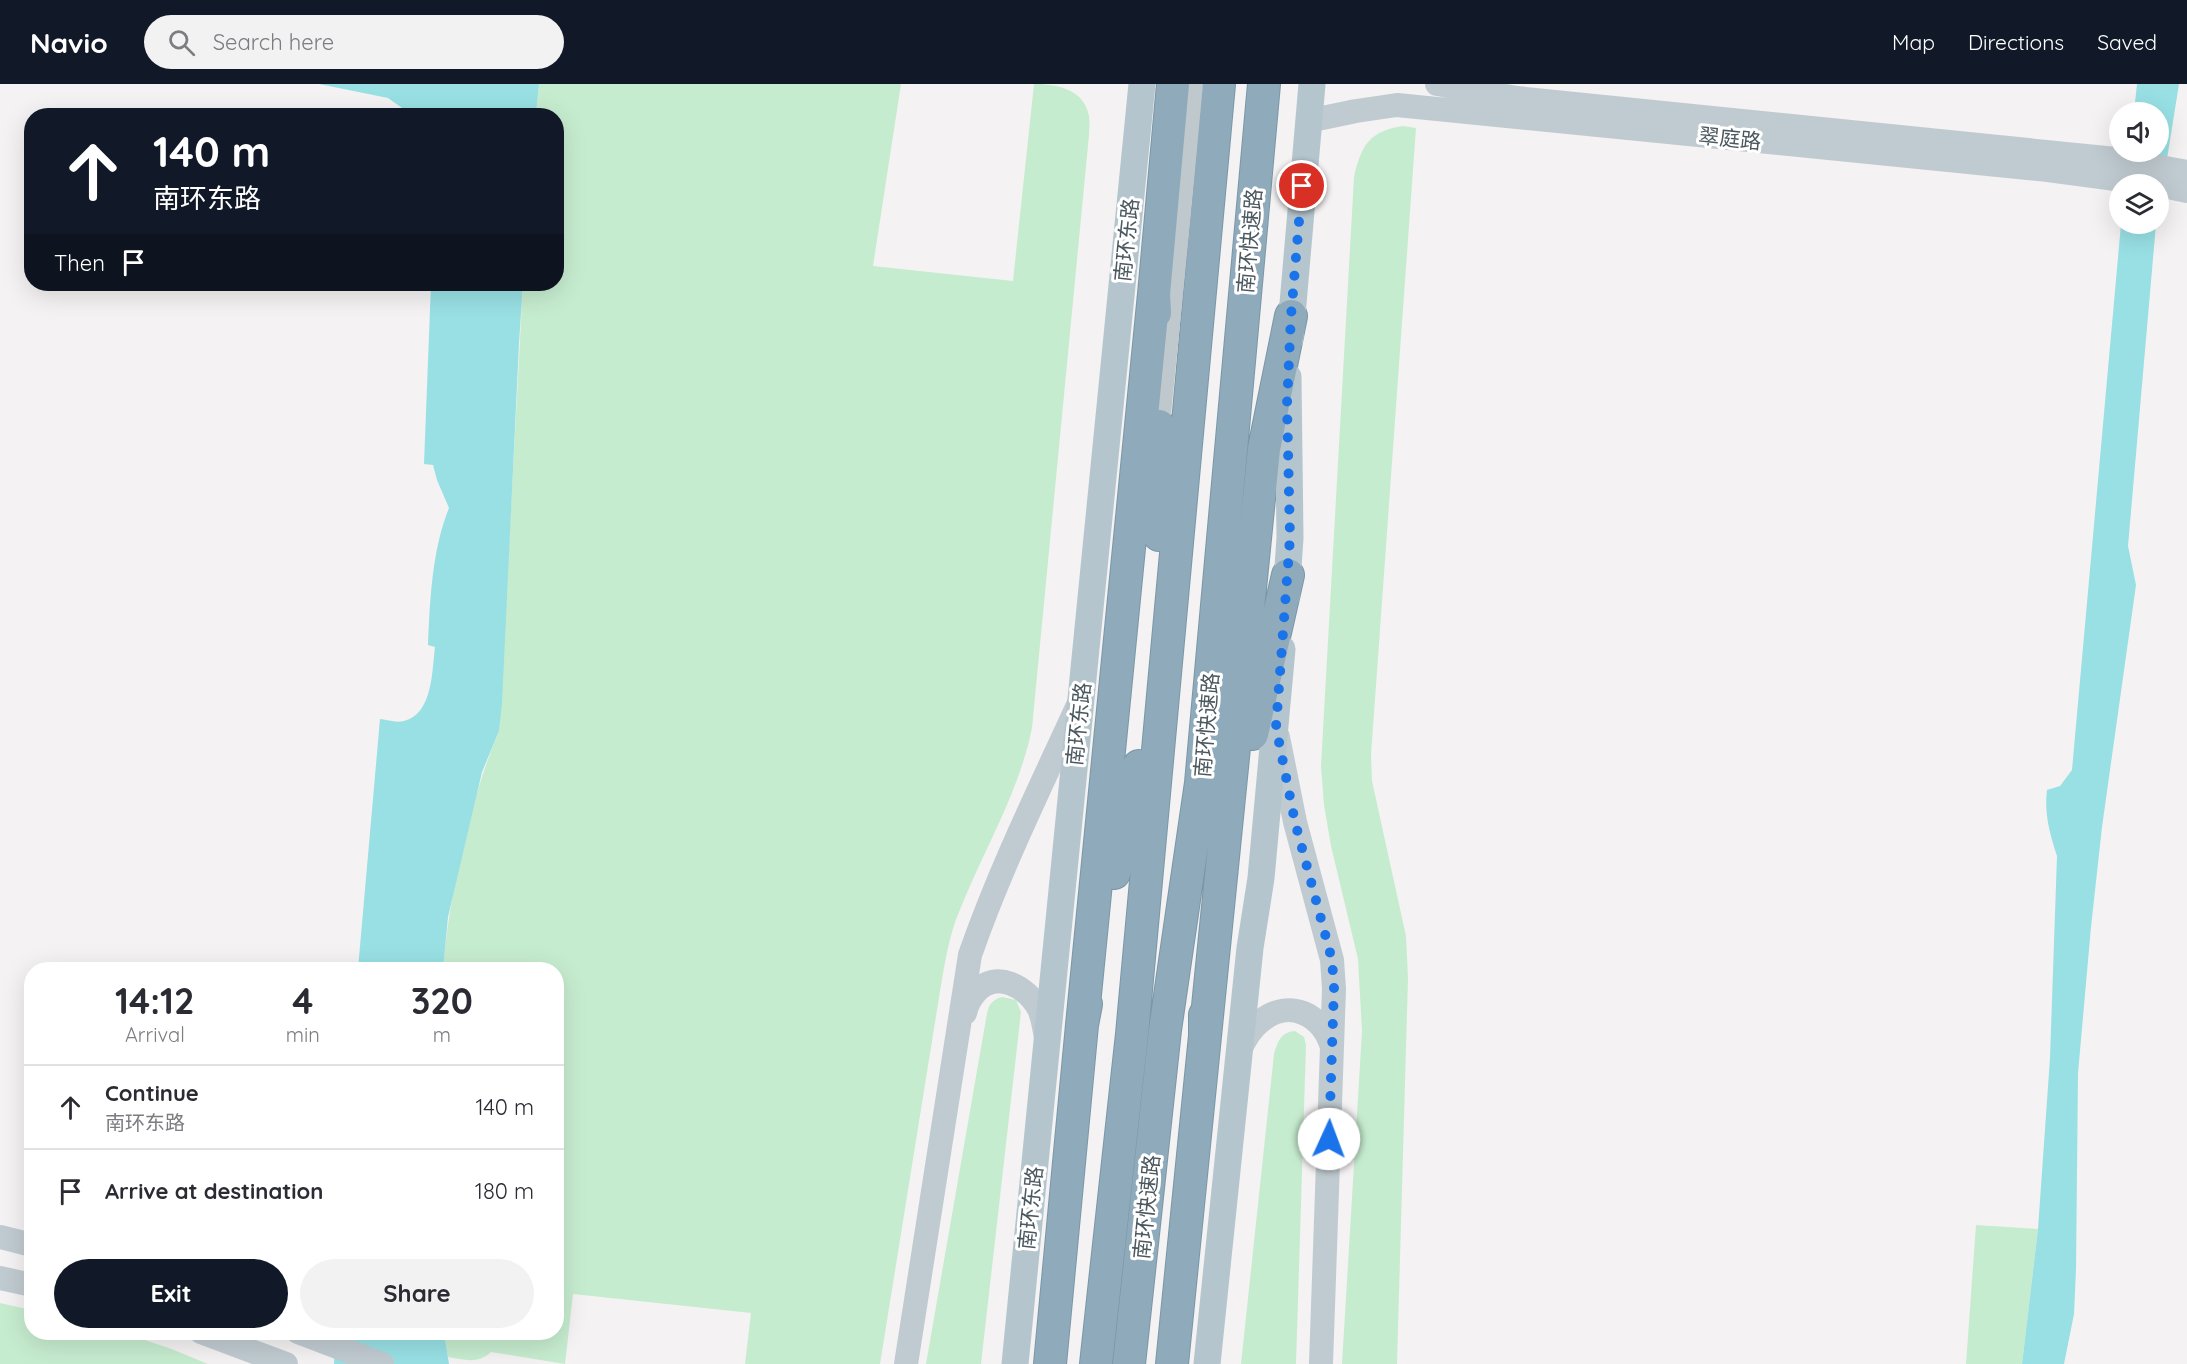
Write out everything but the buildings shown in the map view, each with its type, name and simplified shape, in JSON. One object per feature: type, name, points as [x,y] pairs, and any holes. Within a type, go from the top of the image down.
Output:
[{"type":"highway","points":[[1050,1364],[1173,84]]},
{"type":"highway","name":"南环快速路","points":[[1096,1364],[1132,1034],[1219,84]]},
{"type":"highway","name":"南环快速路","points":[[1129,1364],[1165,1030],[1201,783],[1263,84]]},
{"type":"highway","points":[[1203,902],[1282,84]]},
{"type":"highway","points":[[1154,294],[1159,436],[1159,567]]},
{"type":"highway","name":"南环快速路","points":[[1132,1034],[1139,766],[1159,567],[1199,298]]},
{"type":"highway","points":[[1172,1364],[1264,449],[1291,316]]},
{"type":"highway","points":[[1221,873],[1288,575]]},
{"type":"highway","points":[[1082,1025],[1139,766]]},
{"type":"highway","points":[[1201,783],[1205,1036]]},
{"type":"main road","name":"南环东路","points":[[1015,1364],[1142,84]]},
{"type":"main road","points":[[1207,1364],[1250,948],[1261,878],[1276,727],[1290,538],[1287,404],[1291,316],[1312,84]]},
{"type":"main road","name":"翠庭路","points":[[1437,84],[1517,98],[2115,169],[2172,182]]},
{"type":"main road","name":"翠庭路","points":[[1308,122],[1397,105],[2014,166],[2115,169]]},
{"type":"main road","points":[[906,1364],[970,956],[990,898],[1081,697]]},
{"type":"main road","points":[[1276,727],[1295,822],[1332,960],[1334,988],[1321,1364]]},
{"type":"main road","points":[[958,1029],[976,991],[986,984],[1004,981],[1019,987],[1033,999],[1040,1012],[1047,1043]]},
{"type":"main road","points":[[1239,1053],[1251,1030],[1260,1021],[1281,1011],[1302,1012],[1310,1016],[1325,1029],[1332,1049]]},
{"type":"main road","points":[[0,1237],[24,1243]]},
{"type":"main road","points":[[0,1278],[24,1283]]},
{"type":"main road","points":[[222,1340],[286,1364]]},
{"type":"main road","points":[[316,1340],[382,1364]]},
{"type":"street","points":[[1159,436],[1195,84]]},
{"type":"green space","points":[[539,84],[901,84],[873,266],[1013,281],[1034,84],[1052,85],[1075,94],[1082,100],[1089,116],[1032,728],[1010,799],[968,889],[953,928],[942,979],[880,1364],[745,1364],[751,1313],[573,1294],[565,1364],[491,1352],[476,1360],[448,1357],[445,1340],[564,1340],[564,962],[444,962],[450,909],[462,848],[488,759],[499,731],[523,291],[564,291],[564,108],[537,108]]},
{"type":"green space","points":[[1403,126],[1416,128],[1371,755],[1372,781],[1406,936],[1408,978],[1397,1364],[1342,1364],[1362,1031],[1358,959],[1331,846],[1324,805],[1321,766],[1354,177],[1360,157],[1368,142],[1382,132]]},
{"type":"green space","points":[[1002,997],[1016,1000],[1021,1012],[981,1364],[926,1364],[987,1015],[992,1002]]},
{"type":"green space","points":[[1295,1031],[1304,1037],[1306,1045],[1296,1364],[1241,1364],[1274,1054],[1281,1038],[1286,1033]]},
{"type":"green space","points":[[1976,1225],[2038,1229],[2022,1364],[1966,1364]]},
{"type":"green space","points":[[0,1303],[24,1308],[24,1340],[144,1340],[208,1364],[0,1364]]},
{"type":"water","points":[[319,84],[539,84],[537,108],[402,108],[388,98]]},
{"type":"water","points":[[2137,84],[2179,84],[2169,146],[2169,102],[2135,102]]},
{"type":"water","points":[[2138,162],[2167,162],[2165,174],[2149,174]]},
{"type":"water","points":[[2120,234],[2155,234],[2128,546],[2136,585],[2102,827],[2078,1073],[2074,1314],[2064,1364],[2022,1364],[2038,1229],[2050,1058],[2057,856],[2050,832],[2046,799],[2047,790],[2060,786],[2072,770]]},
{"type":"water","points":[[431,291],[523,291],[499,731],[482,772],[448,917],[444,962],[359,962],[380,719],[401,722],[414,717],[426,701],[433,667],[435,647],[428,645],[431,593],[435,558],[449,508],[433,465],[424,464]]},
{"type":"water","points":[[336,1340],[445,1340],[449,1364],[334,1364]]},
{"type":"route","points":[[1302,186],[1291,316],[1287,404],[1290,538],[1276,727],[1295,822],[1332,960],[1334,988],[1329,1139]]}]
